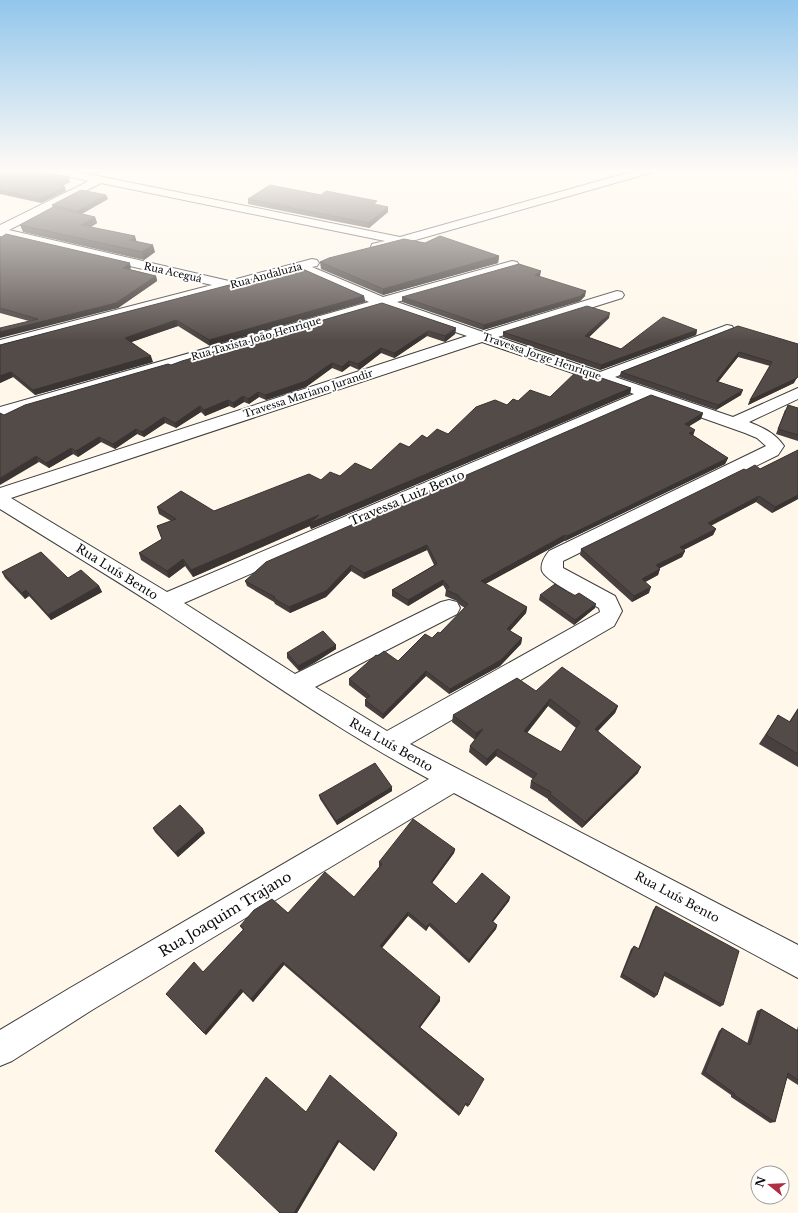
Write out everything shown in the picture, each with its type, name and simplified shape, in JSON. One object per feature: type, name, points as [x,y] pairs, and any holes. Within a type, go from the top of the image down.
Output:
[{"type":"street","points":[[339,228],[402,240]]},
{"type":"street","points":[[365,250],[446,228]]},
{"type":"street","name":"Rua Aceguá","points":[[0,231],[229,285]]},
{"type":"street","name":"Rua Andaluzia","points":[[0,345],[321,261]]},
{"type":"street","name":"Rua Taxista João Henrique","points":[[0,412],[512,265]]},
{"type":"street","name":"Travessa Jorge Henrique","points":[[299,266],[382,302],[734,423],[770,439],[776,446],[772,451],[556,556],[551,564],[552,569],[607,602],[612,612],[610,616],[599,624],[387,744]]},
{"type":"street","name":"Travessa Mariano Jurandir","points":[[0,495],[484,336],[616,295]]},
{"type":"street","points":[[600,377],[727,329]]},
{"type":"street","points":[[0,332],[24,338]]},
{"type":"street","points":[[734,423],[798,393]]},
{"type":"street","name":"Travessa Luiz Bento","points":[[166,602],[648,394]]},
{"type":"street","name":"Rua Luís Bento","points":[[0,500],[166,602],[294,686],[387,744],[452,780],[798,962]]},
{"type":"street","points":[[294,686],[449,608]]},
{"type":"street","name":"Rua Joaquim Trajano","points":[[0,1049],[100,988],[452,780]]},
{"type":"building","points":[[32,228],[94,228],[135,236],[130,240],[153,245],[142,252]]},
{"type":"building","points":[[6,234],[130,263],[123,268],[156,276],[116,303],[0,332],[0,328],[38,319],[0,308],[0,238]]},
{"type":"building","points":[[440,236],[499,256],[383,289],[320,262],[329,258],[404,239],[425,243]]},
{"type":"building","points":[[519,264],[541,271],[535,275],[586,291],[581,296],[484,325],[402,297]]},
{"type":"building","points":[[298,267],[364,296],[209,340],[176,320],[125,338],[151,356],[33,390],[11,372],[0,376],[0,345]]},
{"type":"building","points":[[382,303],[456,328],[445,336],[428,331],[394,353],[381,348],[358,364],[349,361],[342,367],[332,363],[306,381],[265,395],[258,392],[248,399],[243,396],[233,403],[228,400],[204,410],[200,406],[175,423],[164,417],[142,432],[136,429],[113,444],[99,437],[76,451],[71,448],[46,463],[36,456],[0,478],[0,413],[4,415],[25,405],[168,364],[171,365]]},
{"type":"building","points":[[587,306],[610,313],[585,336],[621,349],[663,317],[697,330],[601,365],[503,332]]},
{"type":"building","points":[[738,326],[798,344],[797,378],[750,400],[772,362],[739,352],[716,381],[743,390],[718,405],[621,372]]},
{"type":"building","points":[[578,370],[631,388],[310,523],[319,515],[191,570],[183,559],[167,571],[139,553],[162,539],[157,526],[176,519],[157,507],[181,491],[214,511],[309,474],[321,480],[330,472],[340,476],[355,463],[371,470],[400,443],[409,447],[422,435],[427,438],[437,429],[448,434],[476,407],[495,400],[507,405],[513,399],[518,401],[530,390],[550,397]]},
{"type":"building","points":[[651,395],[703,413],[685,424],[695,430],[689,433],[728,458],[567,536],[565,535],[481,581],[527,607],[507,629],[522,638],[501,660],[450,689],[426,671],[383,714],[365,700],[370,696],[349,679],[376,655],[378,656],[384,651],[398,661],[425,634],[432,638],[438,632],[440,633],[468,604],[458,595],[446,590],[449,587],[443,580],[408,600],[392,590],[437,564],[427,545],[364,573],[351,565],[326,591],[289,607],[273,598],[275,597],[245,581],[266,562]]},
{"type":"building","points":[[788,405],[798,408],[798,435],[778,429]]},
{"type":"building","points":[[798,450],[798,495],[775,507],[759,496],[708,523],[716,529],[680,547],[685,551],[656,565],[660,569],[642,579],[651,587],[634,596],[581,549],[744,469],[746,470],[755,465],[760,469]]},
{"type":"building","points":[[41,552],[68,578],[81,570],[99,586],[48,615],[26,590],[22,593],[2,572]]},
{"type":"building","points":[[555,584],[574,596],[579,593],[596,604],[575,620],[540,595]]},
{"type":"building","points":[[323,631],[336,645],[298,666],[287,653]]},
{"type":"building","points":[[562,667],[618,706],[595,729],[641,767],[585,822],[550,794],[551,792],[531,781],[537,774],[497,749],[487,759],[470,746],[483,729],[476,733],[453,715],[517,678],[536,691]],"holes":[[[550,699],[580,722],[561,752],[524,731]]]},
{"type":"building","points":[[798,709],[798,754],[766,735],[778,715],[790,722]]},
{"type":"building","points":[[375,763],[392,787],[336,821],[319,795]]},
{"type":"building","points":[[180,805],[203,829],[175,853],[153,828]]},
{"type":"building","points":[[413,819],[455,849],[431,882],[456,904],[482,873],[510,897],[492,921],[497,925],[469,960],[430,923],[426,927],[408,912],[380,946],[440,997],[419,1027],[484,1079],[469,1105],[466,1103],[460,1114],[283,962],[251,999],[241,989],[204,1033],[166,994],[194,962],[203,972],[244,929],[240,926],[254,910],[272,899],[288,913],[325,872],[354,897],[382,864],[379,862]]},
{"type":"building","points":[[656,906],[739,951],[723,1005],[665,972],[657,995],[622,974],[634,946],[639,949]]},
{"type":"building","points":[[761,1009],[798,1031],[798,1080],[788,1073],[775,1122],[734,1095],[735,1094],[705,1072],[722,1028],[750,1045]]},
{"type":"building","points":[[330,1075],[397,1133],[374,1170],[338,1140],[294,1213],[280,1213],[215,1151],[266,1077],[306,1112]]}]
